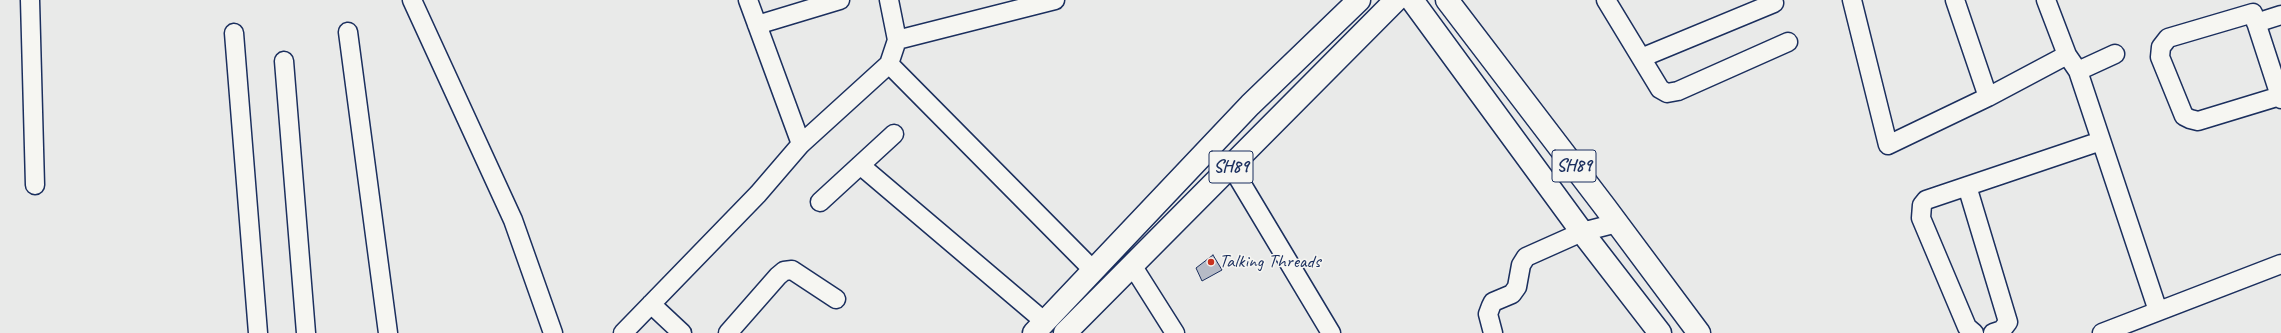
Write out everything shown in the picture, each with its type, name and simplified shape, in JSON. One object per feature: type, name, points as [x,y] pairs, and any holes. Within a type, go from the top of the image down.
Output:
[{"type":"main road","name":"SH89","points":[[1039,328],[1250,105],[1359,0]]},
{"type":"main road","name":"SH89","points":[[1065,333],[1396,0]]},
{"type":"main road","name":"SH89","points":[[1412,0],[1582,232],[1660,333]]},
{"type":"main road","name":"SH89","points":[[1447,0],[1699,333]]},
{"type":"street","points":[[30,0],[35,185]]},
{"type":"street","points":[[412,0],[514,220],[553,333]]},
{"type":"street","points":[[748,0],[801,144]]},
{"type":"street","points":[[757,25],[840,0]]},
{"type":"street","points":[[623,333],[758,194],[801,144],[889,64],[897,40],[890,0]]},
{"type":"street","points":[[897,40],[1055,0]]},
{"type":"street","points":[[1606,0],[1660,89],[1667,93],[1788,42]]},
{"type":"street","points":[[1852,0],[1888,145],[1988,97],[2067,55]]},
{"type":"street","points":[[1955,0],[1988,97]]},
{"type":"street","points":[[2046,0],[2067,55],[2078,71],[2158,311]]},
{"type":"street","points":[[1641,58],[1774,3]]},
{"type":"street","points":[[2253,13],[2256,22],[2275,59],[2280,97],[2198,121],[2184,116],[2160,57],[2161,47],[2168,38],[2253,13]]},
{"type":"street","points":[[2256,22],[2281,15]]},
{"type":"street","points":[[348,32],[388,333]]},
{"type":"street","points":[[234,33],[258,333]]},
{"type":"street","points":[[2078,71],[2115,54]]},
{"type":"street","points":[[284,61],[306,333]]},
{"type":"street","points":[[889,64],[1094,271]]},
{"type":"street","points":[[820,202],[894,134]]},
{"type":"street","points":[[1974,333],[1967,327],[1921,218],[1922,205],[1926,200],[2101,141]]},
{"type":"street","points":[[860,165],[1039,328]]},
{"type":"street","points":[[1231,166],[1332,333]]},
{"type":"street","points":[[1967,186],[2008,322],[2002,330],[1993,333]]},
{"type":"street","points":[[1493,333],[1488,314],[1491,306],[1493,302],[1512,294],[1517,287],[1520,265],[1526,257],[1582,232],[1617,223]]},
{"type":"street","points":[[2102,333],[2281,264]]},
{"type":"street","points":[[1132,265],[1175,333]]},
{"type":"street","points":[[728,333],[778,276],[784,272],[792,270],[836,300]]},
{"type":"street","points":[[651,304],[682,333]]},
{"type":"building","name":"Talking Threads","points":[[1213,255],[1222,270],[1202,281],[1196,268]]},
{"type":"place","name":"Talking Threads","points":[[1211,262]]}]
